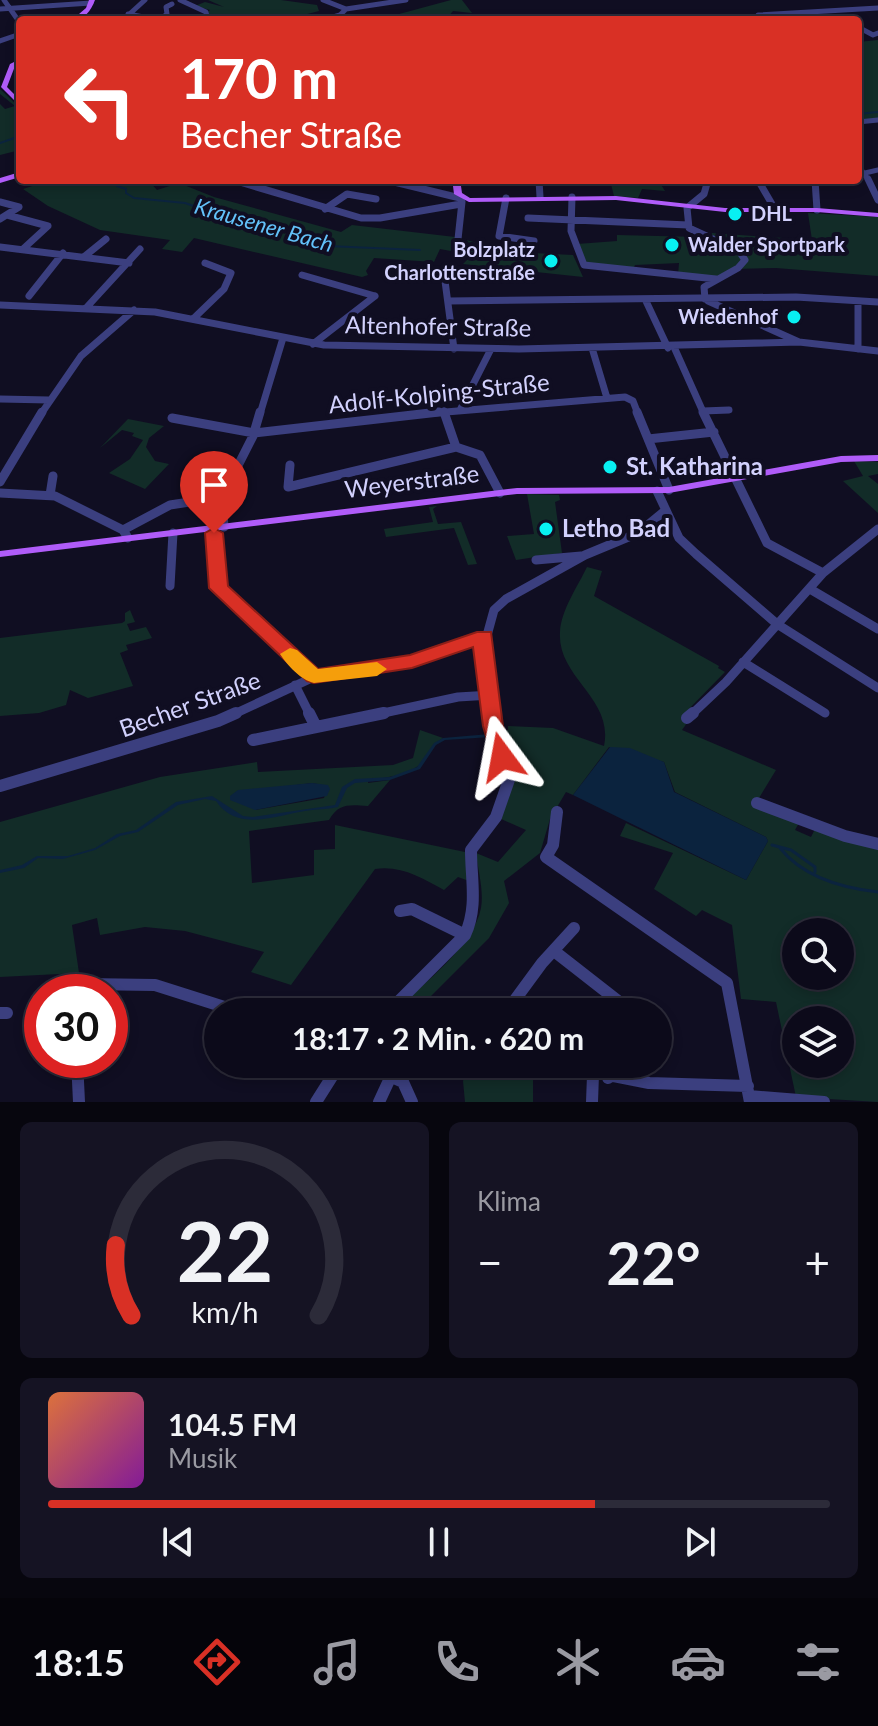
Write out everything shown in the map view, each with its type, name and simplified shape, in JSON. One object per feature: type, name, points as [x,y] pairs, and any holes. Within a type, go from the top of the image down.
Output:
[{"type":"main road","points":[[16,63],[12,65],[4,87],[16,100]]},
{"type":"main road","points":[[459,184],[462,201],[572,197],[878,215]]},
{"type":"main road","name":"Weyerstraße","points":[[0,554],[104,541],[126,534],[173,533],[500,493],[550,489],[663,491],[841,459],[878,458]]},
{"type":"street","points":[[4,0],[16,17]]},
{"type":"street","points":[[128,14],[145,0]]},
{"type":"street","points":[[323,0],[346,9],[406,0]]},
{"type":"street","points":[[0,9],[92,1]]},
{"type":"street","points":[[182,2],[206,12],[207,16]]},
{"type":"street","points":[[165,16],[166,7],[172,4]]},
{"type":"street","points":[[758,15],[878,8]]},
{"type":"street","points":[[337,16],[346,9]]},
{"type":"street","points":[[834,10],[842,16]]},
{"type":"street","points":[[128,14],[139,16]]},
{"type":"street","points":[[862,170],[877,195]]},
{"type":"street","points":[[865,173],[878,170]]},
{"type":"street","points":[[246,184],[361,218],[380,218],[462,201]]},
{"type":"street","points":[[400,184],[462,201]]},
{"type":"street","points":[[539,184],[540,197]]},
{"type":"street","points":[[705,299],[704,287],[741,266],[744,261],[743,255],[694,232],[688,225],[688,206],[704,195],[707,184]]},
{"type":"street","points":[[760,184],[776,211]]},
{"type":"street","points":[[815,184],[817,210]]},
{"type":"street","points":[[325,209],[344,193],[376,199]]},
{"type":"street","points":[[572,197],[571,231],[584,265],[716,279]]},
{"type":"street","points":[[506,198],[499,236],[534,241]]},
{"type":"street","points":[[458,239],[462,201]]},
{"type":"street","points":[[0,202],[18,206],[3,217]]},
{"type":"street","points":[[3,217],[48,225],[23,249]]},
{"type":"street","points":[[528,218],[688,225]]},
{"type":"street","points":[[85,256],[106,239]]},
{"type":"street","points":[[0,255],[4,247],[129,263]]},
{"type":"street","points":[[86,308],[140,249]]},
{"type":"street","points":[[29,296],[63,253]]},
{"type":"street","points":[[193,319],[224,289],[231,273],[228,269],[205,263]]},
{"type":"street","points":[[302,275],[375,296],[313,344]]},
{"type":"street","points":[[445,281],[454,349]]},
{"type":"street","points":[[448,301],[804,297],[878,302]]},
{"type":"street","points":[[645,299],[768,544],[823,573]]},
{"type":"street","points":[[705,299],[799,342]]},
{"type":"street","points":[[858,301],[858,349]]},
{"type":"street","name":"Altenhofer Straße","points":[[0,305],[134,310],[313,344],[491,349],[671,348],[799,342],[878,351]]},
{"type":"street","points":[[0,482],[49,400],[81,356],[134,310]]},
{"type":"street","points":[[283,338],[254,433],[222,497],[219,588],[314,677]]},
{"type":"street","points":[[592,348],[607,398]]},
{"type":"street","points":[[460,410],[491,349]]},
{"type":"street","name":"Adolf-Kolping-Straße","points":[[172,418],[254,433],[444,411],[628,398],[633,401],[648,439]]},
{"type":"street","points":[[0,399],[49,400]]},
{"type":"street","points":[[703,411],[729,410]]},
{"type":"street","points":[[444,411],[456,447]]},
{"type":"street","points":[[714,432],[648,439],[666,510],[679,538],[777,624],[878,688]]},
{"type":"street","points":[[290,465],[288,487],[456,447],[480,455],[500,493]]},
{"type":"street","points":[[50,495],[53,476]]},
{"type":"street","points":[[0,493],[50,495],[126,534],[175,503],[222,497]]},
{"type":"street","points":[[402,998],[465,935],[476,912],[471,850],[496,817],[511,774],[496,739],[483,650],[492,613],[502,602],[585,555],[638,533],[666,510]]},
{"type":"street","points":[[104,541],[116,534],[113,525]]},
{"type":"street","points":[[687,718],[743,662],[823,573],[878,529]]},
{"type":"street","points":[[170,586],[173,533]]},
{"type":"street","points":[[536,560],[585,555]]},
{"type":"street","points":[[810,589],[878,629]]},
{"type":"street","name":"Becher Straße","points":[[0,786],[218,721],[314,677],[412,662],[484,636]]},
{"type":"street","points":[[743,662],[825,713]]},
{"type":"street","points":[[295,685],[316,727]]},
{"type":"street","points":[[253,740],[458,697],[491,695]]},
{"type":"street","points":[[757,803],[845,836],[878,844]]},
{"type":"street","points":[[557,812],[553,845],[546,857],[725,980],[732,997],[749,1095]]},
{"type":"street","points":[[400,911],[412,909],[465,935]]},
{"type":"street","points":[[517,998],[574,928]]},
{"type":"street","points":[[554,951],[614,998]]},
{"type":"street","points":[[128,984],[146,984],[204,1001]]},
{"type":"street","points":[[78,1078],[79,1102]]},
{"type":"street","points":[[316,1102],[331,1078]]},
{"type":"street","points":[[379,1102],[390,1078]]},
{"type":"street","points":[[395,1078],[403,1082],[412,1102]]},
{"type":"street","points":[[592,1102],[593,1078]]},
{"type":"street","points":[[635,1078],[668,1087],[824,1102]]},
{"type":"green space","points":[[208,0],[281,0],[317,5],[319,11],[300,16],[210,16],[210,10],[195,6],[205,2],[224,7]]},
{"type":"green space","points":[[451,0],[462,0],[472,13],[453,11],[449,16],[392,16]]},
{"type":"green space","points":[[878,40],[878,118],[862,120],[862,42]]},
{"type":"green space","points":[[0,89],[16,104],[16,151],[0,155],[0,104],[5,109],[15,106],[0,94]]},
{"type":"green space","points":[[39,184],[152,184],[157,190],[182,184],[214,197],[341,232],[352,225],[455,237],[512,252],[573,255],[583,277],[463,264],[472,255],[440,249],[434,262],[374,258],[366,271],[368,275],[362,277],[194,238],[182,252],[162,249],[170,240],[100,230],[48,206],[23,189]]},
{"type":"green space","points":[[611,184],[661,184],[665,191],[642,189],[638,198],[614,196]]},
{"type":"green space","name":"Walder Sportpark","points":[[808,213],[878,217],[878,276],[776,268],[733,269],[717,278],[678,275],[679,263],[635,265],[633,269],[585,263],[577,244],[617,241],[617,235],[699,237],[718,241],[710,237],[712,233],[812,240]]},
{"type":"green space","points":[[128,419],[164,426],[149,438],[146,447],[155,461],[169,464],[145,489],[109,473],[130,459],[143,440],[132,436],[134,433],[122,430],[100,448]]},
{"type":"green space","points":[[854,461],[878,462],[878,474],[868,476],[878,484],[878,513],[843,481],[863,476]]},
{"type":"green space","name":"Letho Bad","points":[[527,494],[559,495],[560,500],[555,502],[562,553],[516,560],[507,536],[534,534]]},
{"type":"green space","points":[[437,506],[433,509],[438,524],[461,522],[477,564],[468,565],[454,528],[386,537],[384,529],[433,522],[429,507]]},
{"type":"green space","points":[[587,567],[602,571],[594,596],[725,672],[683,715],[687,723],[682,730],[776,770],[756,803],[800,821],[795,830],[811,837],[816,827],[878,847],[878,1102],[796,1097],[792,1078],[854,1078],[854,1006],[782,1006],[782,1030],[776,1002],[741,999],[732,925],[702,910],[696,916],[654,889],[673,853],[620,836],[626,823],[746,880],[768,841],[766,837],[675,792],[664,762],[609,747],[573,795],[566,792],[550,819],[540,853],[504,881],[509,903],[489,938],[429,998],[409,998],[459,949],[477,922],[482,894],[476,853],[498,862],[526,830],[499,818],[515,776],[499,730],[508,730],[508,726],[553,728],[604,746],[605,729],[601,714],[575,676],[561,648],[563,615]]},
{"type":"green space","points":[[130,610],[135,622],[127,624],[130,631],[146,627],[152,638],[126,645],[128,650],[120,653],[133,686],[88,698],[70,690],[66,705],[39,713],[0,716],[0,638],[122,623],[125,613]]},
{"type":"green space","points":[[420,730],[443,738],[413,769],[368,780],[368,783],[390,780],[368,806],[345,806],[329,820],[249,831],[252,883],[314,875],[314,850],[335,849],[335,825],[465,852],[469,881],[458,877],[444,890],[402,871],[375,869],[291,985],[251,972],[264,952],[185,931],[145,927],[100,935],[97,918],[72,925],[79,973],[0,977],[0,822],[160,777],[257,762],[258,772],[393,765],[413,758]],"holes":[[[312,783],[328,786],[324,798],[255,810],[273,788]]]},
{"type":"green space","points":[[464,1078],[533,1078],[533,1102],[465,1102]]},
{"type":"water","points":[[490,734],[491,737],[445,740],[436,745],[420,769],[390,780],[355,783],[347,788],[338,807],[248,820],[225,811],[216,801],[205,799],[178,805],[138,832],[120,836],[95,850],[63,859],[38,858],[24,868],[0,873],[0,870],[22,865],[37,856],[68,856],[95,848],[117,834],[136,830],[176,802],[212,796],[243,816],[253,817],[335,805],[342,787],[355,779],[390,777],[417,767],[434,743],[443,738]]},
{"type":"water","points":[[610,747],[630,748],[664,762],[674,792],[766,837],[768,841],[746,880],[573,795]]},
{"type":"water","points":[[312,783],[328,785],[327,796],[255,810],[230,800],[230,796],[238,790]]},
{"type":"waterway","points":[[862,114],[878,112]]},
{"type":"waterway","points":[[0,143],[16,137]]},
{"type":"waterway","name":"Krausener Bach","points":[[117,184],[134,198],[185,203],[225,217],[300,235],[327,246],[420,250]]},
{"type":"waterway","points":[[772,845],[791,850],[815,867],[815,872]]},
{"type":"waterway","points":[[780,848],[812,874],[851,888],[878,892]]},
{"type":"slow traffic","points":[[290,654],[314,677],[377,669]]},
{"type":"place","name":"DHL","points":[[735,214]]},
{"type":"place","name":"Walder Sportpark","points":[[672,245]]},
{"type":"place","name":"Bolzplatz Charlottenstraße","points":[[551,261]]},
{"type":"place","name":"Wiedenhof","points":[[794,317]]},
{"type":"place","name":"St. Katharina","points":[[610,467]]},
{"type":"place","name":"Letho Bad","points":[[546,529]]},
{"type":"route","points":[[214,533],[219,588],[314,677],[412,662],[484,636],[482,643],[493,726],[502,757]]}]
